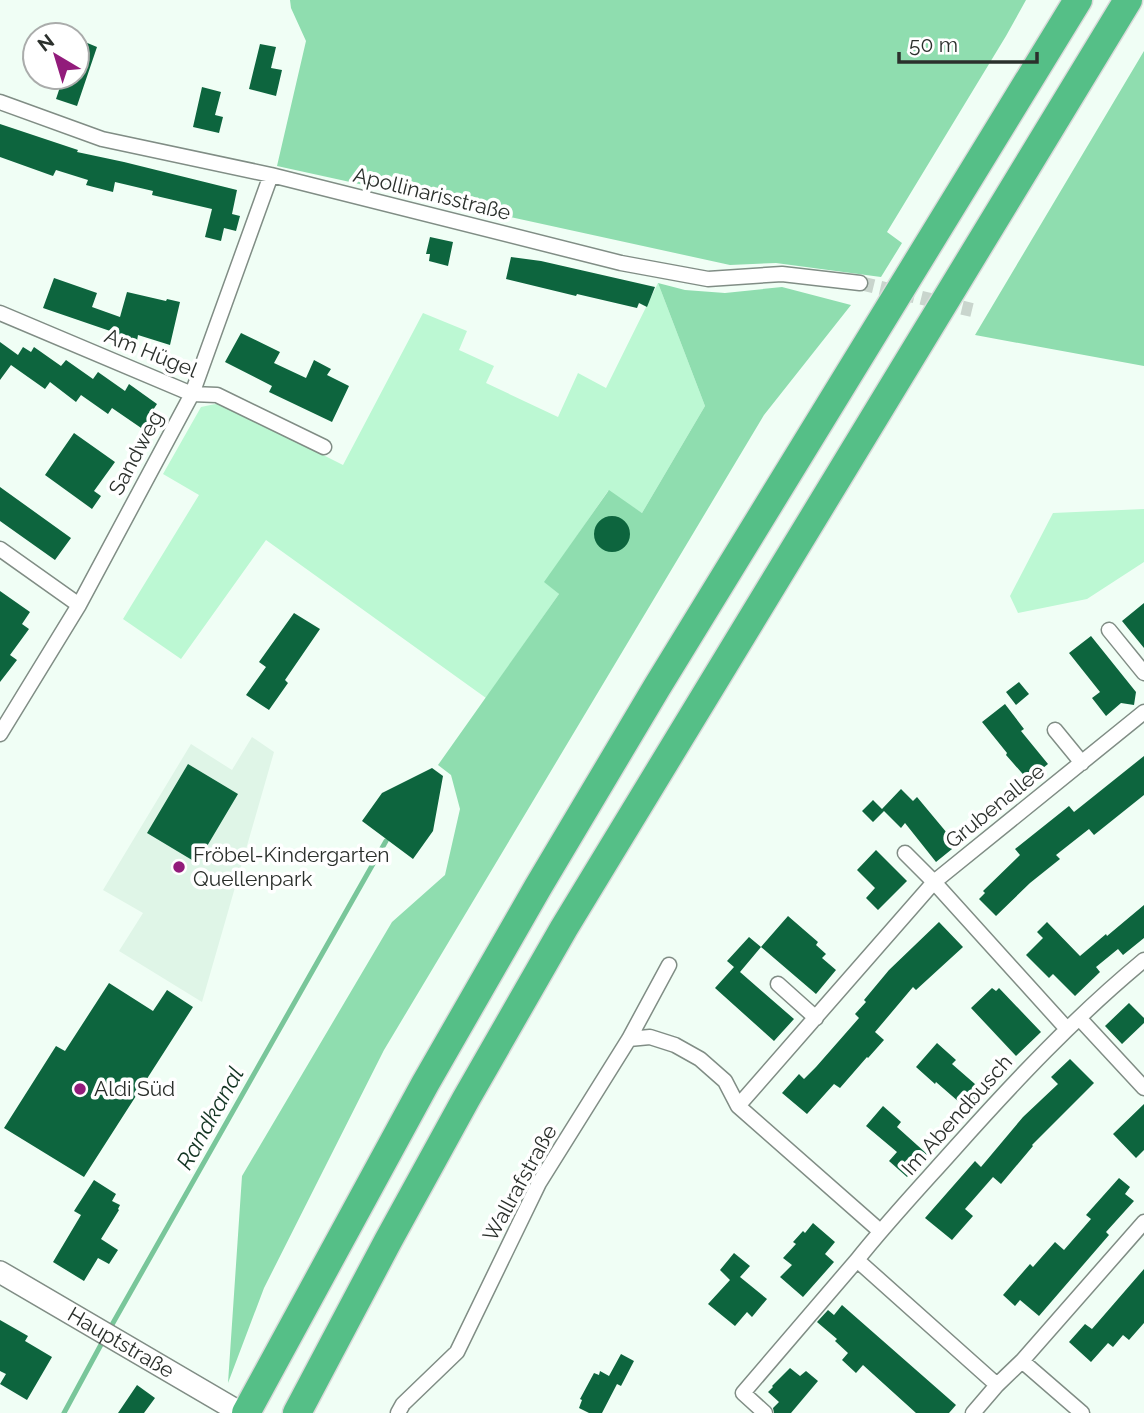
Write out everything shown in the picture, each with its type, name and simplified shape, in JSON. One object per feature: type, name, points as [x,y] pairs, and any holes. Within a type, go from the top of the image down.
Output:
[{"type":"highway","points":[[244,1413],[425,1084],[538,887],[1078,0]]},
{"type":"highway","points":[[297,1413],[387,1241],[564,928],[1128,0]]},
{"type":"main road","name":"Hauptstraße","points":[[0,1272],[244,1413]]},
{"type":"street","name":"Apollinarisstraße","points":[[0,102],[102,139],[271,175],[621,263],[708,279],[782,274],[860,282]]},
{"type":"street","name":"Sandweg","points":[[0,734],[79,604],[192,394],[271,175]]},
{"type":"street","name":"Am Hügel","points":[[0,313],[192,394],[217,396],[324,447]]},
{"type":"street","points":[[0,549],[79,604]]},
{"type":"street","points":[[1109,630],[1144,673]]},
{"type":"street","name":"Grubenallee","points":[[738,1106],[934,882],[1144,712]]},
{"type":"street","points":[[1055,730],[1082,763]]},
{"type":"street","points":[[905,853],[1068,1029]]},
{"type":"street","name":"Im Abendbusch","points":[[765,1413],[743,1393],[880,1231],[1014,1082],[1144,960]]},
{"type":"street","name":"Wallrafstraße","points":[[398,1413],[457,1352],[539,1183],[629,1039],[669,965]]},
{"type":"street","points":[[778,984],[816,1018]]},
{"type":"street","points":[[1080,1018],[1144,1088]]},
{"type":"street","points":[[629,1039],[650,1037],[675,1045],[700,1059],[725,1081],[738,1106],[880,1231]]},
{"type":"street","points":[[973,1413],[1144,1222]]},
{"type":"street","points":[[857,1260],[997,1385]]},
{"type":"street","points":[[1022,1361],[1082,1413]]},
{"type":"shaded area","name":"Fröbel-Kindergarten Quellenpark","points":[[252,737],[274,752],[202,1002],[119,951],[143,913],[103,890],[191,744],[232,770]]},
{"type":"green space","points":[[290,0],[1026,0],[887,232],[902,243],[881,277],[776,263],[730,265],[277,166],[306,41]]},
{"type":"green space","points":[[1144,51],[1144,366],[975,335]]},
{"type":"green space","points":[[658,283],[705,406],[642,513],[608,491],[545,582],[559,594],[486,698],[266,540],[181,659],[123,619],[199,495],[163,474],[201,407],[220,403],[343,465],[423,313],[467,331],[459,350],[494,366],[486,383],[558,417],[578,373],[606,388]]},
{"type":"green space","points":[[658,283],[685,290],[725,293],[782,287],[851,305],[764,415],[384,1050],[264,1288],[228,1383],[242,1176],[392,922],[445,875],[460,809],[451,775],[438,765],[559,594],[544,582],[609,490],[642,513],[705,406]]},
{"type":"green space","points":[[1144,509],[1144,562],[1087,599],[1018,613],[1010,596],[1053,513]]},
{"type":"building","points":[[91,44],[97,47],[91,65]]},
{"type":"building","points":[[260,44],[276,47],[271,68],[282,70],[276,96],[249,89]]},
{"type":"building","points":[[202,87],[221,92],[215,115],[223,117],[219,133],[193,127]]},
{"type":"building","points":[[59,91],[82,91],[77,106],[56,99]]},
{"type":"building","points":[[0,124],[78,150],[77,152],[237,190],[232,214],[240,216],[236,231],[224,228],[221,241],[205,237],[212,209],[152,195],[153,191],[115,182],[113,192],[86,185],[88,180],[56,170],[53,176],[0,157]]},
{"type":"building","points":[[430,237],[453,242],[448,266],[429,261],[430,254],[426,254]]},
{"type":"building","points":[[511,257],[541,261],[655,287],[647,307],[639,303],[637,308],[577,294],[576,296],[506,279]]},
{"type":"building","points":[[54,278],[97,293],[92,307],[120,317],[127,292],[180,302],[170,345],[138,335],[137,341],[116,336],[116,333],[43,308]]},
{"type":"building","points":[[241,333],[280,352],[274,363],[306,378],[314,360],[331,369],[327,375],[349,386],[332,422],[269,392],[272,386],[225,362]]},
{"type":"building","points":[[0,342],[18,355],[23,347],[31,352],[34,347],[61,366],[66,360],[93,379],[98,372],[125,391],[129,384],[157,404],[151,413],[158,417],[147,432],[112,408],[108,414],[81,395],[76,402],[50,382],[45,389],[11,365],[0,380]]},
{"type":"building","points":[[74,433],[115,462],[94,491],[101,496],[92,509],[45,475]]},
{"type":"building","points":[[0,487],[71,538],[55,560],[0,521]]},
{"type":"building","points":[[612,516],[624,522],[630,534],[624,546],[612,552],[600,546],[594,534],[600,522]]},
{"type":"building","points":[[0,591],[30,612],[22,624],[29,629],[10,655],[17,660],[0,682]]},
{"type":"building","points":[[1144,603],[1144,648],[1122,621]]},
{"type":"building","points":[[294,613],[320,629],[285,680],[288,683],[269,710],[246,695],[266,667],[259,662]]},
{"type":"building","points":[[1091,636],[1136,692],[1134,705],[1121,703],[1106,716],[1092,698],[1100,692],[1069,653]]},
{"type":"building","points":[[1019,682],[1029,694],[1016,705],[1006,692]]},
{"type":"building","points":[[1005,704],[1024,729],[1021,731],[1048,764],[1028,780],[982,722]]},
{"type":"building","points":[[1144,756],[1144,795],[1094,835],[1089,829],[1056,855],[1060,859],[996,916],[979,899],[985,893],[983,891],[1020,855],[1015,849],[1069,806],[1074,812]]},
{"type":"building","points":[[188,764],[238,794],[197,863],[147,833]]},
{"type":"building","points":[[432,768],[443,776],[433,831],[413,859],[362,821],[382,793]]},
{"type":"building","points":[[901,789],[913,801],[917,797],[957,845],[936,862],[905,823],[901,828],[884,811],[873,822],[862,811],[873,800],[882,809]]},
{"type":"building","points":[[876,850],[907,881],[878,910],[866,898],[875,888],[857,870]]},
{"type":"building","points":[[1144,905],[1144,938],[1123,955],[1118,949],[1096,967],[1100,972],[1075,996],[1053,974],[1049,978],[1026,955],[1043,938],[1037,932],[1047,922],[1080,956]]},
{"type":"building","points":[[788,916],[818,942],[816,945],[826,954],[822,958],[836,970],[816,994],[761,947]]},
{"type":"building","points":[[939,922],[963,947],[916,990],[913,987],[875,1032],[884,1040],[840,1088],[834,1084],[807,1114],[782,1093],[799,1074],[804,1079],[816,1067],[859,1018],[855,1014],[889,970]]},
{"type":"building","points":[[749,937],[761,947],[740,972],[794,1019],[774,1041],[715,988],[734,967],[727,961]]},
{"type":"building","points":[[109,983],[153,1011],[167,990],[193,1007],[84,1177],[4,1128],[56,1046],[65,1051]]},
{"type":"building","points":[[992,988],[996,991],[999,988],[1041,1032],[1016,1056],[971,1008]]},
{"type":"building","points":[[1129,1003],[1144,1018],[1144,1023],[1122,1044],[1105,1026]]},
{"type":"building","points":[[937,1043],[956,1060],[952,1064],[983,1091],[967,1109],[916,1067]]},
{"type":"building","points":[[1070,1059],[1094,1083],[1032,1145],[1001,1184],[993,1177],[965,1209],[973,1216],[952,1240],[925,1218],[975,1161],[981,1167],[1023,1117],[1058,1084],[1051,1077]]},
{"type":"building","points":[[1144,1104],[1144,1150],[1136,1158],[1113,1134]]},
{"type":"building","points":[[883,1106],[901,1122],[897,1127],[927,1154],[907,1177],[889,1161],[897,1152],[866,1126]]},
{"type":"building","points":[[1119,1178],[1130,1187],[1125,1194],[1134,1201],[1106,1232],[1109,1235],[1039,1316],[1020,1300],[1015,1306],[1003,1295],[1030,1264],[1033,1267],[1055,1242],[1064,1250],[1091,1219],[1086,1215]]},
{"type":"building","points":[[94,1180],[116,1194],[112,1201],[120,1205],[101,1239],[118,1250],[109,1264],[98,1258],[84,1281],[53,1262],[81,1215],[74,1211]]},
{"type":"building","points":[[813,1223],[835,1242],[825,1254],[834,1262],[803,1297],[780,1277],[792,1265],[783,1258],[796,1244],[793,1242]]},
{"type":"building","points":[[734,1253],[750,1266],[740,1277],[767,1299],[752,1317],[747,1312],[735,1326],[708,1304],[730,1280],[720,1270]]},
{"type":"building","points":[[1144,1269],[1144,1323],[1129,1340],[1123,1335],[1113,1347],[1108,1343],[1091,1362],[1069,1342],[1085,1324],[1092,1329]]},
{"type":"building","points":[[842,1305],[956,1405],[949,1413],[916,1413],[863,1365],[856,1373],[842,1360],[848,1353],[835,1341],[837,1339],[817,1322],[828,1310],[834,1315]]},
{"type":"building","points":[[0,1320],[28,1336],[25,1341],[52,1357],[27,1400],[0,1384],[6,1374],[0,1371]]},
{"type":"building","points":[[621,1354],[634,1361],[621,1386],[617,1384],[602,1413],[589,1413],[579,1408],[580,1399],[594,1373],[599,1375],[600,1371],[609,1376]]},
{"type":"building","points":[[790,1368],[800,1376],[806,1371],[818,1381],[791,1413],[774,1413],[773,1408],[779,1402],[768,1392]]},
{"type":"building","points":[[137,1385],[155,1398],[144,1413],[118,1413]]},
{"type":"waterway","name":"Randkanal","points":[[109,1330],[386,841]]},
{"type":"waterway","name":"Randkanal","points":[[64,1413],[104,1339]]},
{"type":"tunnel","points":[[860,283],[972,310]]},
{"type":"place","name":"Fröbel-Kindergarten Quellenpark","points":[[179,867]]},
{"type":"place","name":"Aldi Süd","points":[[80,1089]]}]
